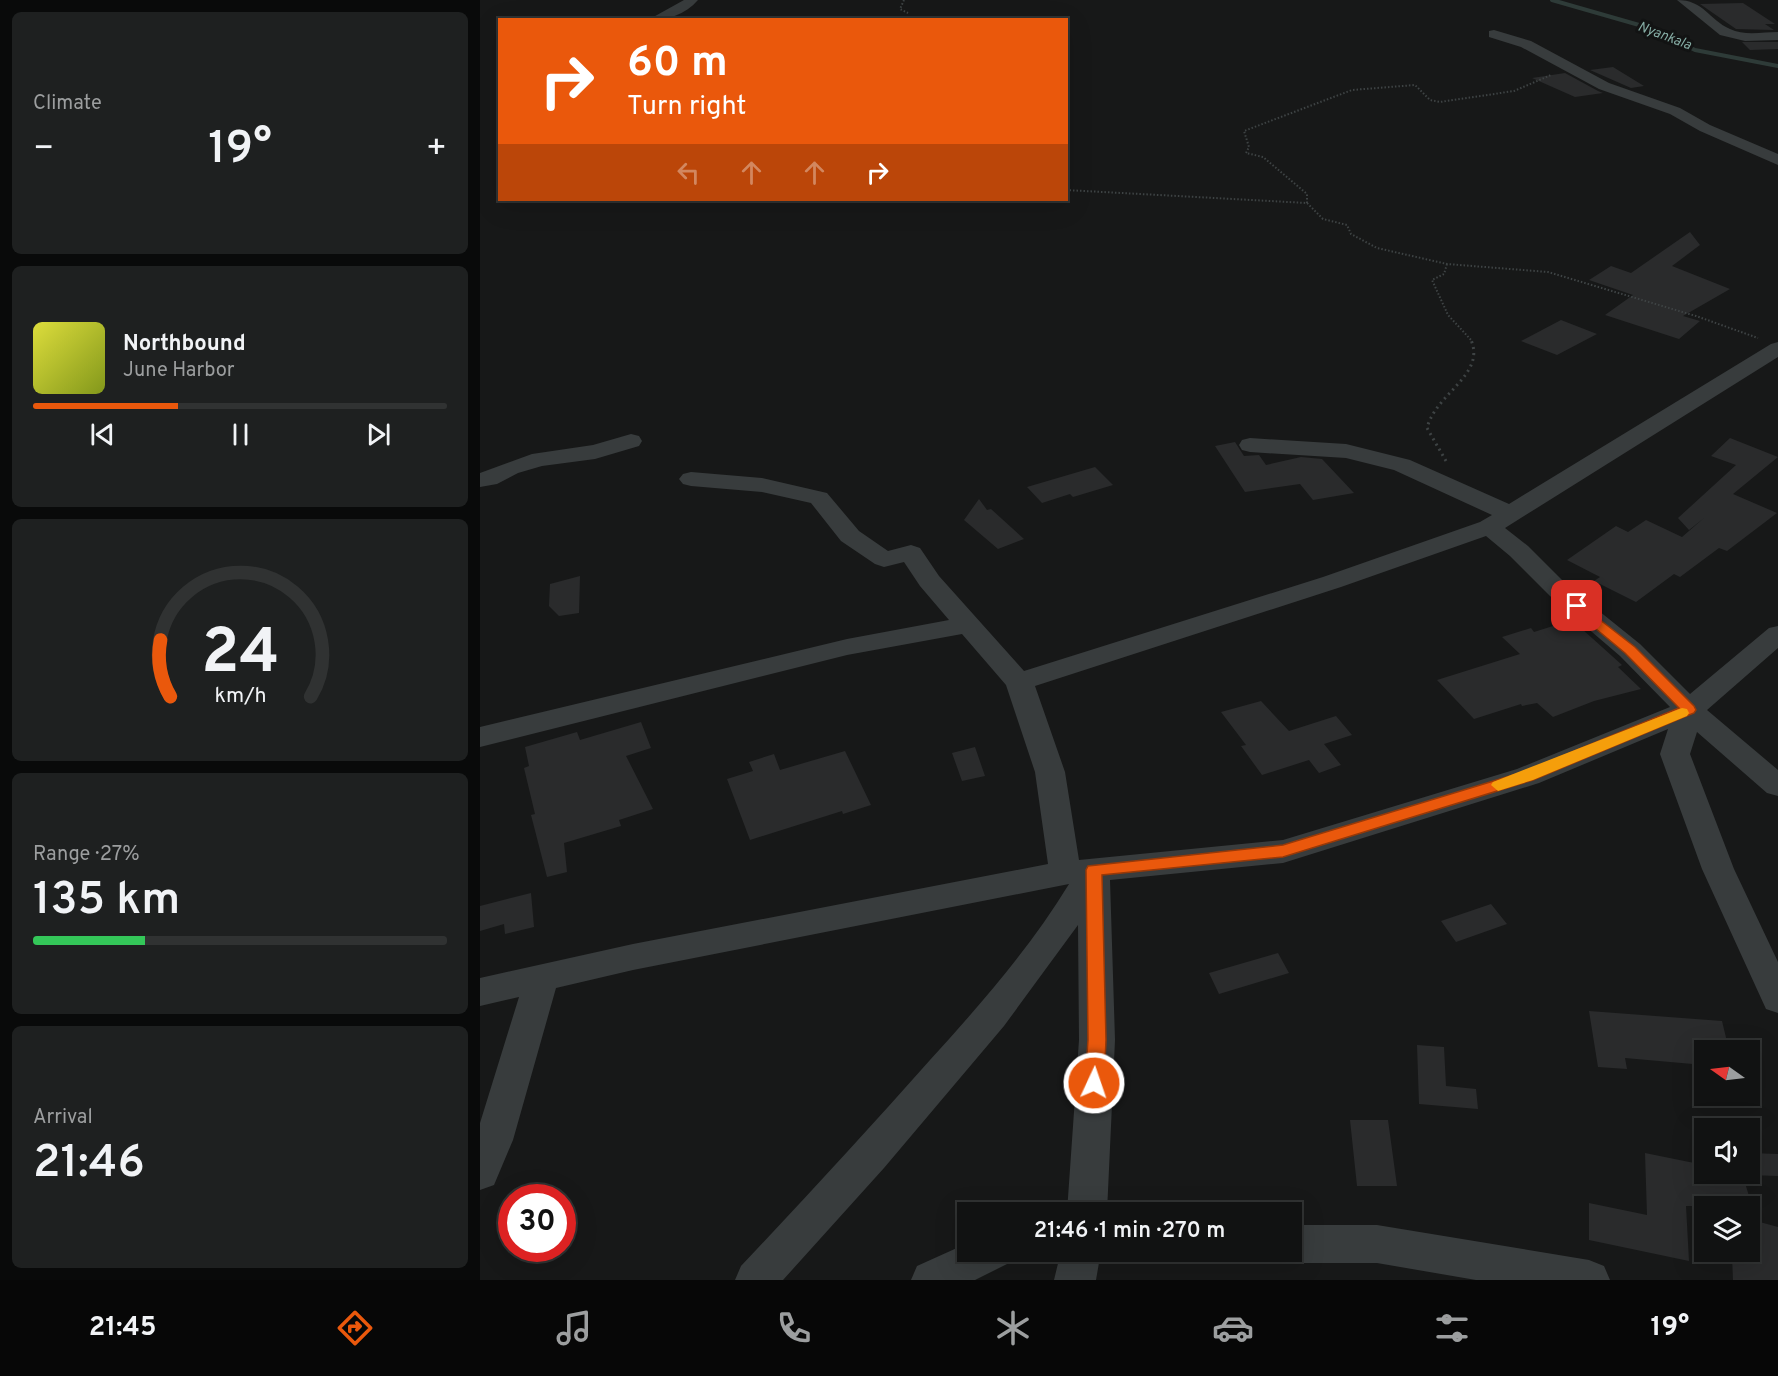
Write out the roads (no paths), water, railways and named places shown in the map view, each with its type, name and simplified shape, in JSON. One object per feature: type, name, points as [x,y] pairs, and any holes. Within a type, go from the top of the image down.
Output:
[{"type":"street","points":[[659,18],[692,0]]},
{"type":"street","points":[[1683,0],[1725,32],[1745,37],[1778,36]]},
{"type":"street","points":[[1494,34],[1526,44],[1604,86],[1676,111],[1705,128],[1778,160]]},
{"type":"street","points":[[1019,682],[1332,582],[1499,521],[1773,345]]},
{"type":"street","points":[[480,480],[489,479],[510,468],[540,459],[595,452],[631,441]]},
{"type":"street","points":[[1250,445],[1346,451],[1402,465],[1463,494],[1499,521],[1519,551],[1559,591],[1630,650],[1689,710],[1778,786]]},
{"type":"street","points":[[691,479],[762,485],[819,498],[850,536],[884,559],[911,554],[929,581],[966,625],[1019,682],[1050,772],[1080,872],[1097,1040],[1088,1202]]},
{"type":"street","points":[[480,737],[847,647],[966,625]]},
{"type":"street","points":[[480,992],[633,957],[1080,872],[1283,851],[1528,776],[1689,710],[1778,634]]},
{"type":"street","points":[[1689,710],[1675,754],[1718,869],[1778,999]]},
{"type":"street","points":[[756,1280],[870,1156],[991,1016],[1060,927],[1080,872]]},
{"type":"street","points":[[480,1173],[494,1140],[542,978]]},
{"type":"street","points":[[1302,1244],[1377,1244],[1537,1275],[1589,1280]]},
{"type":"street","points":[[932,1280],[970,1262]]},
{"type":"street","points":[[1075,1280],[1079,1262]]},
{"type":"waterway","name":"Nyankala","points":[[1552,0],[1653,29],[1695,50],[1778,66]]}]
